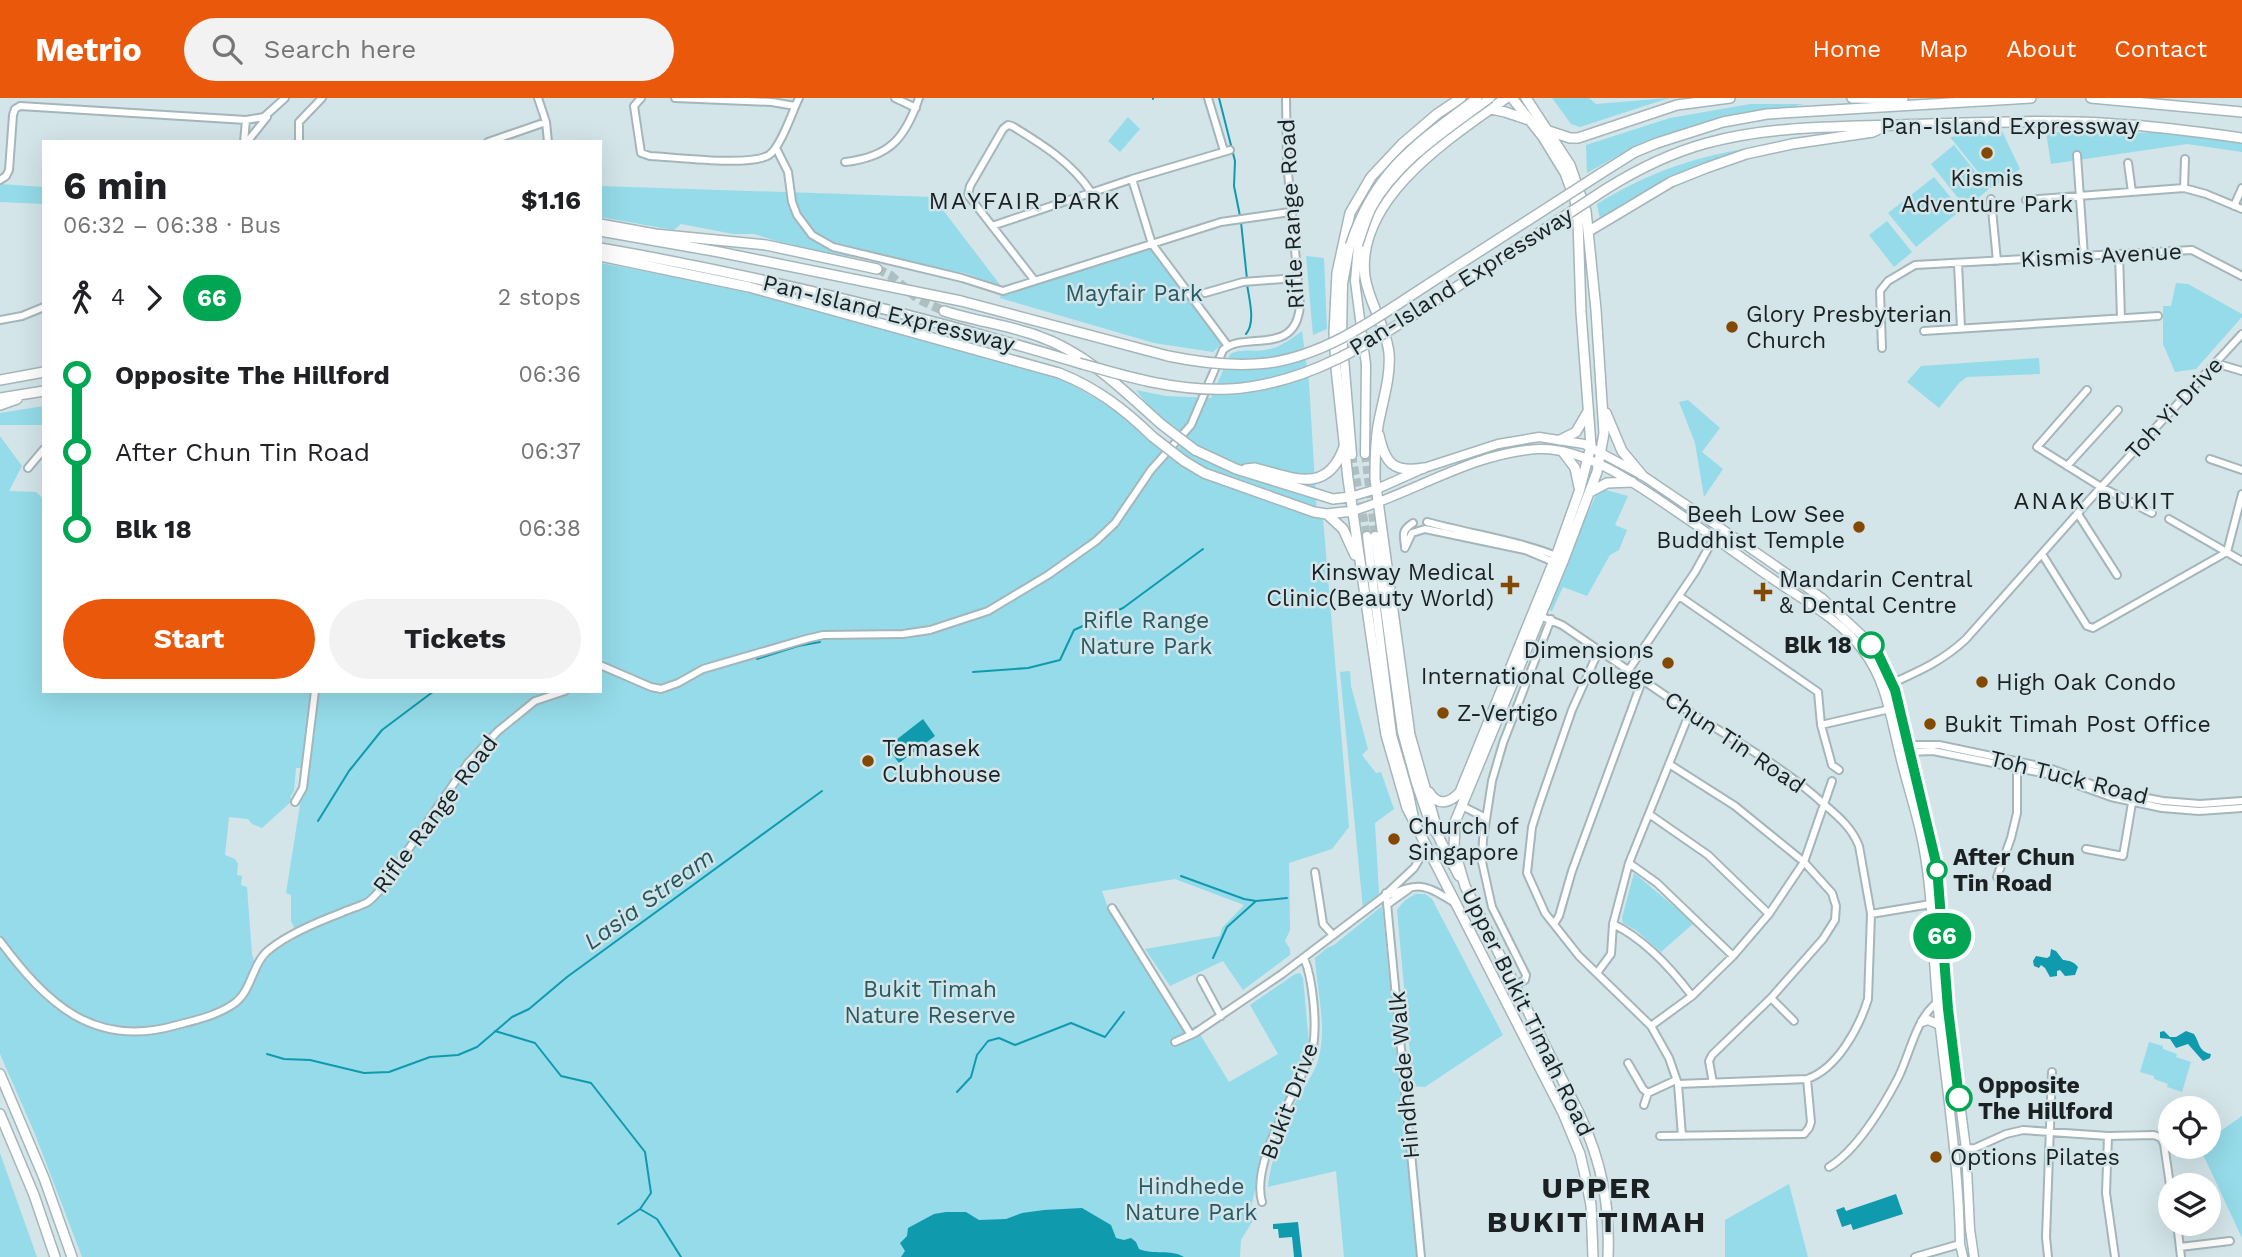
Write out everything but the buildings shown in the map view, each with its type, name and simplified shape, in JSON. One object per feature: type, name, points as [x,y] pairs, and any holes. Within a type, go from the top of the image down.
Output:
[{"type":"highway","points":[[1360,570],[1344,445],[1334,332],[1338,260],[1346,221],[1371,177],[1402,144],[1451,101],[1461,98]]},
{"type":"highway","points":[[1465,886],[1440,840],[1410,735],[1374,461],[1389,369],[1389,353],[1366,281],[1367,245],[1379,214],[1398,187],[1439,147],[1509,98]]},
{"type":"highway","name":"Upper Bukit Timah Road","points":[[1423,781],[1438,802],[1452,800],[1460,792],[1590,492],[1604,433],[1586,211],[1577,181],[1549,131],[1509,98]]},
{"type":"highway","name":"Upper Bukit Timah Road","points":[[1526,98],[1533,117],[1563,170],[1578,221],[1591,446],[1559,561],[1540,616],[1455,822],[1454,839],[1465,886],[1584,1123],[1608,1203],[1608,1257]]},
{"type":"highway","points":[[1491,109],[1533,117],[1537,98]]},
{"type":"highway","points":[[1549,131],[1578,138],[1677,105],[1730,98]]},
{"type":"highway","points":[[1852,98],[1904,100],[1920,104]]},
{"type":"highway","name":"Pan-Island Expressway","points":[[602,231],[961,301],[1168,356],[1227,365],[1270,363],[1316,350],[1367,324],[1635,152],[1657,143],[1723,122],[1767,114],[2031,98]]},
{"type":"highway","name":"Pan-Island Expressway","points":[[2091,98],[2242,112]]},
{"type":"highway","points":[[1451,101],[1464,110],[1471,124]]},
{"type":"highway","name":"Pan-Island Expressway","points":[[602,248],[773,283],[962,328],[1128,377],[1175,386],[1230,389],[1285,379],[1341,357],[1389,331],[1606,188],[1644,166],[1709,142],[1774,130],[1884,125],[2112,123],[2242,138]]},
{"type":"highway","points":[[1589,231],[1671,182],[1706,168],[1746,154],[1792,144],[1873,132],[1884,125]]},
{"type":"highway","points":[[602,224],[655,234],[765,245],[877,269]]},
{"type":"highway","points":[[602,256],[748,287],[1059,373],[1085,384],[1113,401],[1153,437],[1204,473],[1305,509],[1327,514],[1353,512]]},
{"type":"highway","points":[[944,311],[1036,335],[1067,348],[1097,369],[1195,450],[1236,469],[1333,499],[1350,497]]},
{"type":"highway","points":[[0,380],[42,372]]},
{"type":"highway","points":[[0,398],[42,391]]},
{"type":"highway","points":[[0,405],[22,396]]},
{"type":"highway","points":[[1603,405],[1622,451],[1642,475]]},
{"type":"highway","points":[[1560,440],[1576,432],[1588,411]]},
{"type":"highway","points":[[1378,426],[1382,451],[1388,461],[1404,470],[1424,468]]},
{"type":"highway","points":[[1236,469],[1255,468],[1307,481],[1328,470],[1341,455],[1344,445]]},
{"type":"highway","points":[[1563,452],[1575,468],[1579,492]]},
{"type":"highway","points":[[1590,492],[1607,483],[1632,482]]},
{"type":"highway","points":[[1327,514],[1343,529],[1360,570]]},
{"type":"highway","name":"Upper Bukit Timah Road","points":[[1360,570],[1386,735],[1407,808],[1563,1113],[1580,1154],[1589,1197],[1593,1257]]},
{"type":"highway","points":[[0,1074],[44,1178],[72,1257]]},
{"type":"highway","points":[[0,1114],[34,1195],[55,1257]]},
{"type":"highway","points":[[1589,1197],[1601,1193],[1604,1184]]},
{"type":"main road","points":[[1352,455],[1342,334],[1343,284],[1365,205],[1397,161],[1477,98]]},
{"type":"main road","points":[[1365,454],[1366,365],[1355,281],[1354,245],[1371,210],[1402,168],[1490,98]]},
{"type":"main road","points":[[1350,497],[1377,489],[1424,468],[1519,439],[1539,437],[1591,446],[1642,475],[1822,598],[1867,640],[1879,656],[1892,683],[1937,867],[1947,997],[1962,1116],[1960,1244],[1963,1257]]},
{"type":"main road","points":[[1353,512],[1378,504],[1447,473],[1507,454],[1539,449],[1563,452],[1589,460],[1632,482],[1838,625],[1863,651],[1883,687],[1890,709],[1898,750],[1923,841],[1931,904],[1937,1002],[1951,1118],[1961,1149],[1974,1257]]},
{"type":"main road","points":[[1414,821],[1392,735],[1371,536],[1402,732],[1431,827],[1440,840]]},
{"type":"main road","points":[[1922,1022],[1928,1020],[1940,1025]]},
{"type":"main road","points":[[1951,1118],[1957,1121],[1962,1116]]},
{"type":"street","points":[[248,140],[285,98]]},
{"type":"street","points":[[299,140],[299,122],[322,98]]},
{"type":"street","points":[[538,98],[546,122],[548,140]]},
{"type":"street","points":[[641,98],[634,107],[640,150],[644,155],[747,160],[769,155],[776,148],[799,98]]},
{"type":"street","points":[[675,98],[778,102],[795,106]]},
{"type":"street","points":[[895,98],[916,108]]},
{"type":"street","points":[[845,162],[859,160],[895,144],[904,134],[919,98]]},
{"type":"street","points":[[992,226],[1091,192],[1227,151],[1208,98]]},
{"type":"street","name":"Rifle Range Road","points":[[1228,346],[1267,341],[1288,332],[1300,313],[1290,212],[1286,98]]},
{"type":"street","points":[[0,180],[9,170],[13,115],[15,109],[20,106],[246,120],[264,117],[273,110]]},
{"type":"street","points":[[246,120],[246,140]]},
{"type":"street","points":[[494,140],[546,122]]},
{"type":"street","points":[[1034,281],[969,197],[968,192],[1001,132],[1008,125],[1016,128],[1068,164],[1082,177],[1091,192]]},
{"type":"street","points":[[776,148],[788,172],[794,209],[806,229],[821,241],[833,247],[962,278],[996,291],[1012,290],[1234,219],[1290,212]]},
{"type":"street","points":[[2077,155],[2084,256]]},
{"type":"street","points":[[2184,188],[2185,159]]},
{"type":"street","points":[[2128,163],[2132,192]]},
{"type":"street","points":[[602,666],[662,689],[703,669],[823,635],[903,634],[930,630],[956,623],[1001,604],[1048,575],[1109,530],[1131,503],[1152,470],[1191,425],[1219,357],[1228,346],[1152,244],[1132,179]]},
{"type":"street","points":[[2026,200],[2184,188],[2242,209]]},
{"type":"street","points":[[2234,205],[2242,188]]},
{"type":"street","name":"Kismis Avenue","points":[[1991,199],[1997,261]]},
{"type":"street","name":"Kismis Avenue","points":[[1882,348],[1879,299],[1883,285],[1914,265],[2194,250],[2242,276]]},
{"type":"street","points":[[2119,254],[2121,318]]},
{"type":"street","points":[[1958,263],[1961,328]]},
{"type":"street","points":[[1205,293],[1243,282],[1297,278]]},
{"type":"street","points":[[0,320],[22,316],[42,308]]},
{"type":"street","points":[[1924,331],[2158,316]]},
{"type":"street","name":"Toh Yi Drive","points":[[1883,687],[1927,667],[1954,650],[2242,334]]},
{"type":"street","points":[[2215,363],[2242,371]]},
{"type":"street","points":[[2087,390],[2037,446],[2101,486],[2152,513]]},
{"type":"street","points":[[2067,466],[2118,410]]},
{"type":"street","points":[[28,468],[42,451]]},
{"type":"street","points":[[2210,459],[2242,470]]},
{"type":"street","points":[[2042,554],[2087,626],[2093,628],[2227,552],[2242,494]]},
{"type":"street","points":[[2078,514],[2117,575]]},
{"type":"street","points":[[2169,519],[2242,561]]},
{"type":"street","points":[[1427,522],[1509,540],[1559,561]]},
{"type":"street","points":[[1413,523],[1405,528],[1403,534],[1405,548],[1414,531],[1425,529],[1559,561]]},
{"type":"street","points":[[1628,671],[1695,572],[1714,538]]},
{"type":"street","points":[[1679,596],[1818,692],[1821,725],[1832,765],[1839,769]]},
{"type":"street","name":"Chun Tin Road","points":[[1540,616],[1551,619],[1642,681],[1767,759],[1803,785],[1843,821],[1856,837],[1871,914],[1868,999],[1864,1012],[1838,1057],[1820,1075],[1807,1079]]},
{"type":"street","points":[[1515,985],[1525,980],[1527,975],[1492,907],[1485,883],[1482,862],[1486,818],[1492,781],[1503,743],[1551,619]]},
{"type":"street","points":[[1599,650],[1572,710],[1530,836],[1527,873],[1545,913],[1579,956],[1650,1026],[1669,1058],[1677,1082],[1682,1136]]},
{"type":"street","points":[[1554,924],[1642,681]]},
{"type":"street","points":[[295,802],[303,788],[315,693]]},
{"type":"street","name":"Rifle Range Road","points":[[0,941],[44,993],[97,1027],[123,1033],[141,1033],[203,1018],[220,1011],[243,995],[257,963],[271,947],[313,924],[367,903],[382,889],[468,763],[498,731],[535,701],[559,693]]},
{"type":"street","points":[[1821,725],[1890,709]]},
{"type":"street","points":[[1597,974],[1611,954],[1613,924],[1629,863],[1690,712]]},
{"type":"street","name":"Toh Tuck Road","points":[[1898,750],[1939,745],[2017,765],[2132,803],[2193,811],[2242,808]]},
{"type":"street","points":[[1669,765],[1735,806],[1804,862],[1832,892],[1836,906],[1835,920],[1823,939],[1771,998],[1712,1055],[1709,1061],[1713,1083]]},
{"type":"street","points":[[1997,877],[2017,813],[2017,765]]},
{"type":"street","name":"Toh Tuck Road","points":[[2017,765],[2049,768],[2104,789],[2133,796],[2195,804],[2242,801]]},
{"type":"street","points":[[1650,1026],[1692,996],[1733,956],[1769,914],[1804,862],[1832,781]]},
{"type":"street","name":"Toh Tuck Road","points":[[2085,849],[2123,856],[2132,803]]},
{"type":"street","points":[[1462,806],[1486,818]]},
{"type":"street","points":[[1477,812],[1488,810]]},
{"type":"street","points":[[1648,814],[1709,855],[1769,914]]},
{"type":"street","points":[[1386,898],[1414,868],[1422,855],[1424,842]]},
{"type":"street","points":[[1629,863],[1657,883],[1733,956]]},
{"type":"street","points":[[1315,872],[1323,924],[1333,935]]},
{"type":"street","points":[[1175,1042],[1192,1035],[1221,1016],[1402,888],[1434,889],[1457,904]]},
{"type":"street","name":"Hindhede Walk","points":[[1386,898],[1421,1257]]},
{"type":"street","points":[[1871,914],[1931,904]]},
{"type":"street","points":[[1112,908],[1192,1035]]},
{"type":"street","points":[[1613,924],[1630,932],[1681,981],[1692,996]]},
{"type":"street","name":"Bukit Drive","points":[[1262,1202],[1261,1179],[1267,1153],[1315,1037],[1309,974],[1304,958]]},
{"type":"street","points":[[1201,979],[1221,1016]]},
{"type":"street","points":[[1829,1167],[1842,1159],[1862,1135],[1898,1077],[1930,1009],[1947,997]]},
{"type":"street","points":[[1771,998],[1794,1021]]},
{"type":"street","points":[[1628,1063],[1647,1093]]},
{"type":"street","points":[[2048,1257],[2046,1237],[2052,1072]]},
{"type":"street","points":[[1647,1093],[1677,1082],[1807,1079],[1811,1122],[1804,1134],[1661,1136]]},
{"type":"street","points":[[1644,1105],[1647,1093]]},
{"type":"street","points":[[1961,1149],[1975,1148],[2006,1134],[2023,1130],[2108,1136],[2154,1135],[2161,1138],[2168,1173]]},
{"type":"street","points":[[2108,1136],[2106,1193],[2115,1257]]},
{"type":"street","points":[[2179,1236],[2181,1257]]},
{"type":"street","points":[[2180,1247],[2231,1241]]},
{"type":"street","points":[[1915,1257],[1960,1244]]},
{"type":"green space","points":[[1552,98],[1589,98],[1596,104],[1669,98],[1580,127],[1571,124]]},
{"type":"green space","points":[[1750,104],[1804,104],[1637,145],[1587,173],[1586,145],[1670,118]]},
{"type":"green space","points":[[1128,117],[1140,129],[1120,152],[1108,141]]},
{"type":"green space","name":"Kismis Adventure Park","points":[[2002,131],[2020,169],[1991,188],[1950,137]]},
{"type":"green space","points":[[2046,132],[2179,133],[2242,143],[2242,152],[2187,144],[2051,164]]},
{"type":"green space","points":[[1784,143],[1734,154],[1600,219],[1597,204],[1664,170],[1709,156]]},
{"type":"green space","points":[[1954,145],[1989,189],[1966,208],[1931,164]]},
{"type":"green space","points":[[1934,177],[1961,210],[1916,247],[1888,213]]},
{"type":"green space","points":[[0,184],[42,187],[42,204],[0,202]]},
{"type":"green space","points":[[602,186],[933,197],[1001,286],[965,273],[809,251],[754,234],[733,234],[681,224],[674,230],[602,217]]},
{"type":"green space","points":[[1887,221],[1912,252],[1894,267],[1869,235]]},
{"type":"green space","name":"Mayfair Park","points":[[1152,247],[1224,342],[1213,352],[1154,343],[1000,298],[1001,294],[1011,294],[1031,282]]},
{"type":"green space","points":[[1306,256],[1324,258],[1327,329],[1313,335]]},
{"type":"green space","points":[[602,263],[700,281],[762,296],[1061,379],[1117,410],[1171,455],[1188,438],[1152,410],[1136,390],[1166,396],[1211,398],[1230,354],[1270,349],[1285,343],[1302,331],[1309,383],[1317,516],[1323,518],[1349,827],[1332,849],[1289,863],[1290,930],[1285,941],[1290,955],[1243,990],[1223,961],[1170,986],[1145,949],[1220,936],[1222,928],[1244,905],[1175,879],[1102,891],[1109,911],[1185,1033],[1195,1026],[1229,1082],[1278,1054],[1250,1005],[1295,974],[1300,973],[1303,978],[1309,1043],[1305,1061],[1269,1133],[1251,1207],[1257,1214],[1241,1240],[1240,1257],[82,1257],[35,1134],[0,1054],[0,436],[22,466],[9,491],[36,492],[42,497],[42,693],[312,693],[303,768],[296,768],[294,791],[290,797],[293,800],[262,828],[248,819],[229,817],[225,855],[235,859],[238,864],[237,875],[242,876],[241,885],[247,887],[252,954],[254,961],[261,966],[273,952],[298,937],[291,921],[291,895],[286,893],[318,693],[602,693]]},
{"type":"green space","points":[[2176,283],[2188,284],[2242,314],[2242,317],[2196,369],[2175,372],[2163,344],[2163,306],[2171,306]]},
{"type":"green space","points":[[2039,358],[2040,374],[1967,377],[1939,408],[1907,382],[1921,366]]},
{"type":"green space","points":[[1688,400],[1720,428],[1702,452],[1723,469],[1704,497],[1695,443],[1679,402]]},
{"type":"green space","points":[[42,406],[42,425],[0,425],[0,413]]},
{"type":"green space","points":[[1606,490],[1628,496],[1615,525],[1627,530],[1619,550],[1610,555],[1587,596],[1563,587],[1552,611],[1548,609],[1547,601],[1597,493]]},
{"type":"green space","points":[[1350,671],[1351,686],[1368,749],[1362,755],[1376,773],[1381,772],[1394,809],[1375,823],[1379,893],[1376,899],[1363,909],[1340,672]]},
{"type":"green space","points":[[1634,873],[1694,923],[1661,952],[1637,931],[1623,923]]},
{"type":"green space","points":[[1415,894],[1425,894],[1432,899],[1503,1035],[1425,1087],[1413,1086],[1397,910]]},
{"type":"green space","points":[[1382,906],[1417,1257],[1344,1257],[1336,1171],[1268,1187],[1273,1160],[1291,1116],[1290,1112],[1313,1072],[1320,1053],[1322,1027],[1315,958]]},
{"type":"green space","points":[[2149,1042],[2163,1046],[2163,1049],[2177,1054],[2176,1057],[2191,1062],[2182,1092],[2167,1087],[2168,1084],[2154,1079],[2154,1076],[2140,1072]]},
{"type":"green space","points":[[2242,1116],[2242,1238],[2221,1193],[2221,1173],[2212,1173],[2205,1159],[2221,1159],[2221,1131]]},
{"type":"green space","points":[[0,1153],[37,1257],[0,1257]]},
{"type":"green space","points":[[1789,1184],[1808,1257],[1725,1257],[1725,1220]]},
{"type":"shaded area","points":[[923,719],[935,736],[899,763],[887,747]]},
{"type":"shaded area","points":[[2051,949],[2063,960],[2078,967],[2075,975],[2065,976],[2060,970],[2057,971],[2057,976],[2050,977],[2041,965],[2039,968],[2034,966],[2036,956],[2047,958]]},
{"type":"shaded area","points":[[2164,1031],[2170,1037],[2176,1037],[2186,1031],[2194,1034],[2201,1049],[2211,1054],[2210,1058],[2203,1061],[2188,1044],[2176,1048],[2170,1039],[2160,1038],[2160,1032]]},
{"type":"shaded area","points":[[1896,1194],[1903,1214],[1853,1230],[1851,1224],[1842,1227],[1836,1210],[1844,1207],[1846,1211]]},
{"type":"shaded area","points":[[1082,1208],[1111,1225],[1116,1238],[1131,1238],[1139,1249],[1144,1251],[1173,1253],[1184,1257],[901,1257],[905,1251],[900,1243],[907,1236],[908,1228],[934,1214],[966,1212],[979,1220],[1006,1219],[1022,1213]]},
{"type":"shaded area","points":[[1298,1222],[1302,1257],[1294,1257],[1292,1237],[1279,1238],[1278,1229],[1273,1229],[1273,1224]]},
{"type":"waterway","points":[[1219,98],[1235,161],[1234,186],[1240,216]]},
{"type":"waterway","points":[[1241,222],[1247,279]]},
{"type":"waterway","points":[[1246,334],[1251,323],[1247,284]]},
{"type":"waterway","name":"Lasia Stream","points":[[973,672],[1028,668],[1060,660],[1074,630],[1123,608],[1203,549]]},
{"type":"waterway","points":[[757,659],[820,642]]},
{"type":"waterway","points":[[318,821],[349,771],[382,730],[431,693]]},
{"type":"waterway","name":"Lasia Stream","points":[[267,1054],[284,1059],[310,1060],[364,1073],[389,1072],[430,1057],[458,1055],[477,1047],[512,1017],[529,1009],[567,977],[822,791]]},
{"type":"waterway","points":[[1181,876],[1244,899],[1256,901],[1287,898]]},
{"type":"waterway","points":[[1213,958],[1227,927],[1256,901]]},
{"type":"waterway","points":[[957,1092],[971,1077],[977,1055],[988,1041],[999,1038],[1015,1045],[1071,1023],[1105,1037],[1124,1012]]},
{"type":"waterway","name":"Lasia Stream","points":[[495,1031],[535,1043],[561,1076],[591,1083],[645,1152],[651,1193],[640,1209],[657,1219],[681,1257]]},
{"type":"waterway","points":[[618,1224],[640,1209]]},
{"type":"tunnel","points":[[877,269],[890,275],[918,299],[944,311]]},
{"type":"tunnel","points":[[1365,454],[1375,536]]},
{"type":"tunnel","points":[[1352,455],[1367,536]]},
{"type":"bus line","name":"66","points":[[1871,645],[1895,690],[1937,867],[1948,1009],[1959,1098]]},
{"type":"place","name":"Kismis Adventure Park","points":[[1987,153]]},
{"type":"place","name":"Glory Presbyterian Church","points":[[1732,327]]},
{"type":"place","name":"Beeh Low See Buddhist Temple","points":[[1859,527]]},
{"type":"place","name":"Kinsway Medical Clinic(Beauty World)","points":[[1510,585]]},
{"type":"place","name":"Mandarin Central & Dental Centre","points":[[1763,592]]},
{"type":"place","name":"Blk 18","points":[[1871,645]]},
{"type":"place","name":"Dimensions International College","points":[[1668,663]]},
{"type":"place","name":"High Oak Condo","points":[[1982,682]]},
{"type":"place","name":"Z-Vertigo","points":[[1443,713]]},
{"type":"place","name":"Bukit Timah Post Office","points":[[1930,724]]},
{"type":"place","name":"Temasek Clubhouse","points":[[868,761]]},
{"type":"place","name":"Church of Singapore","points":[[1394,839]]},
{"type":"place","name":"After Chun Tin Road","points":[[1937,870]]},
{"type":"place","name":"Opposite The Hillford","points":[[1959,1098]]},
{"type":"place","name":"Options Pilates","points":[[1936,1157]]},
{"type":"district","name":"MAYFAIR PARK","points":[[1025,201]]},
{"type":"district","name":"ANAK BUKIT","points":[[2095,501]]},
{"type":"district","name":"UPPER BUKIT TIMAH","points":[[1597,1205]]},
{"type":"park label","name":"Rifle Range Nature Park","points":[[1146,633]]},
{"type":"park label","name":"Bukit Timah Nature Reserve","points":[[930,1002]]},
{"type":"park label","name":"Hindhede Nature Park","points":[[1191,1199]]}]
